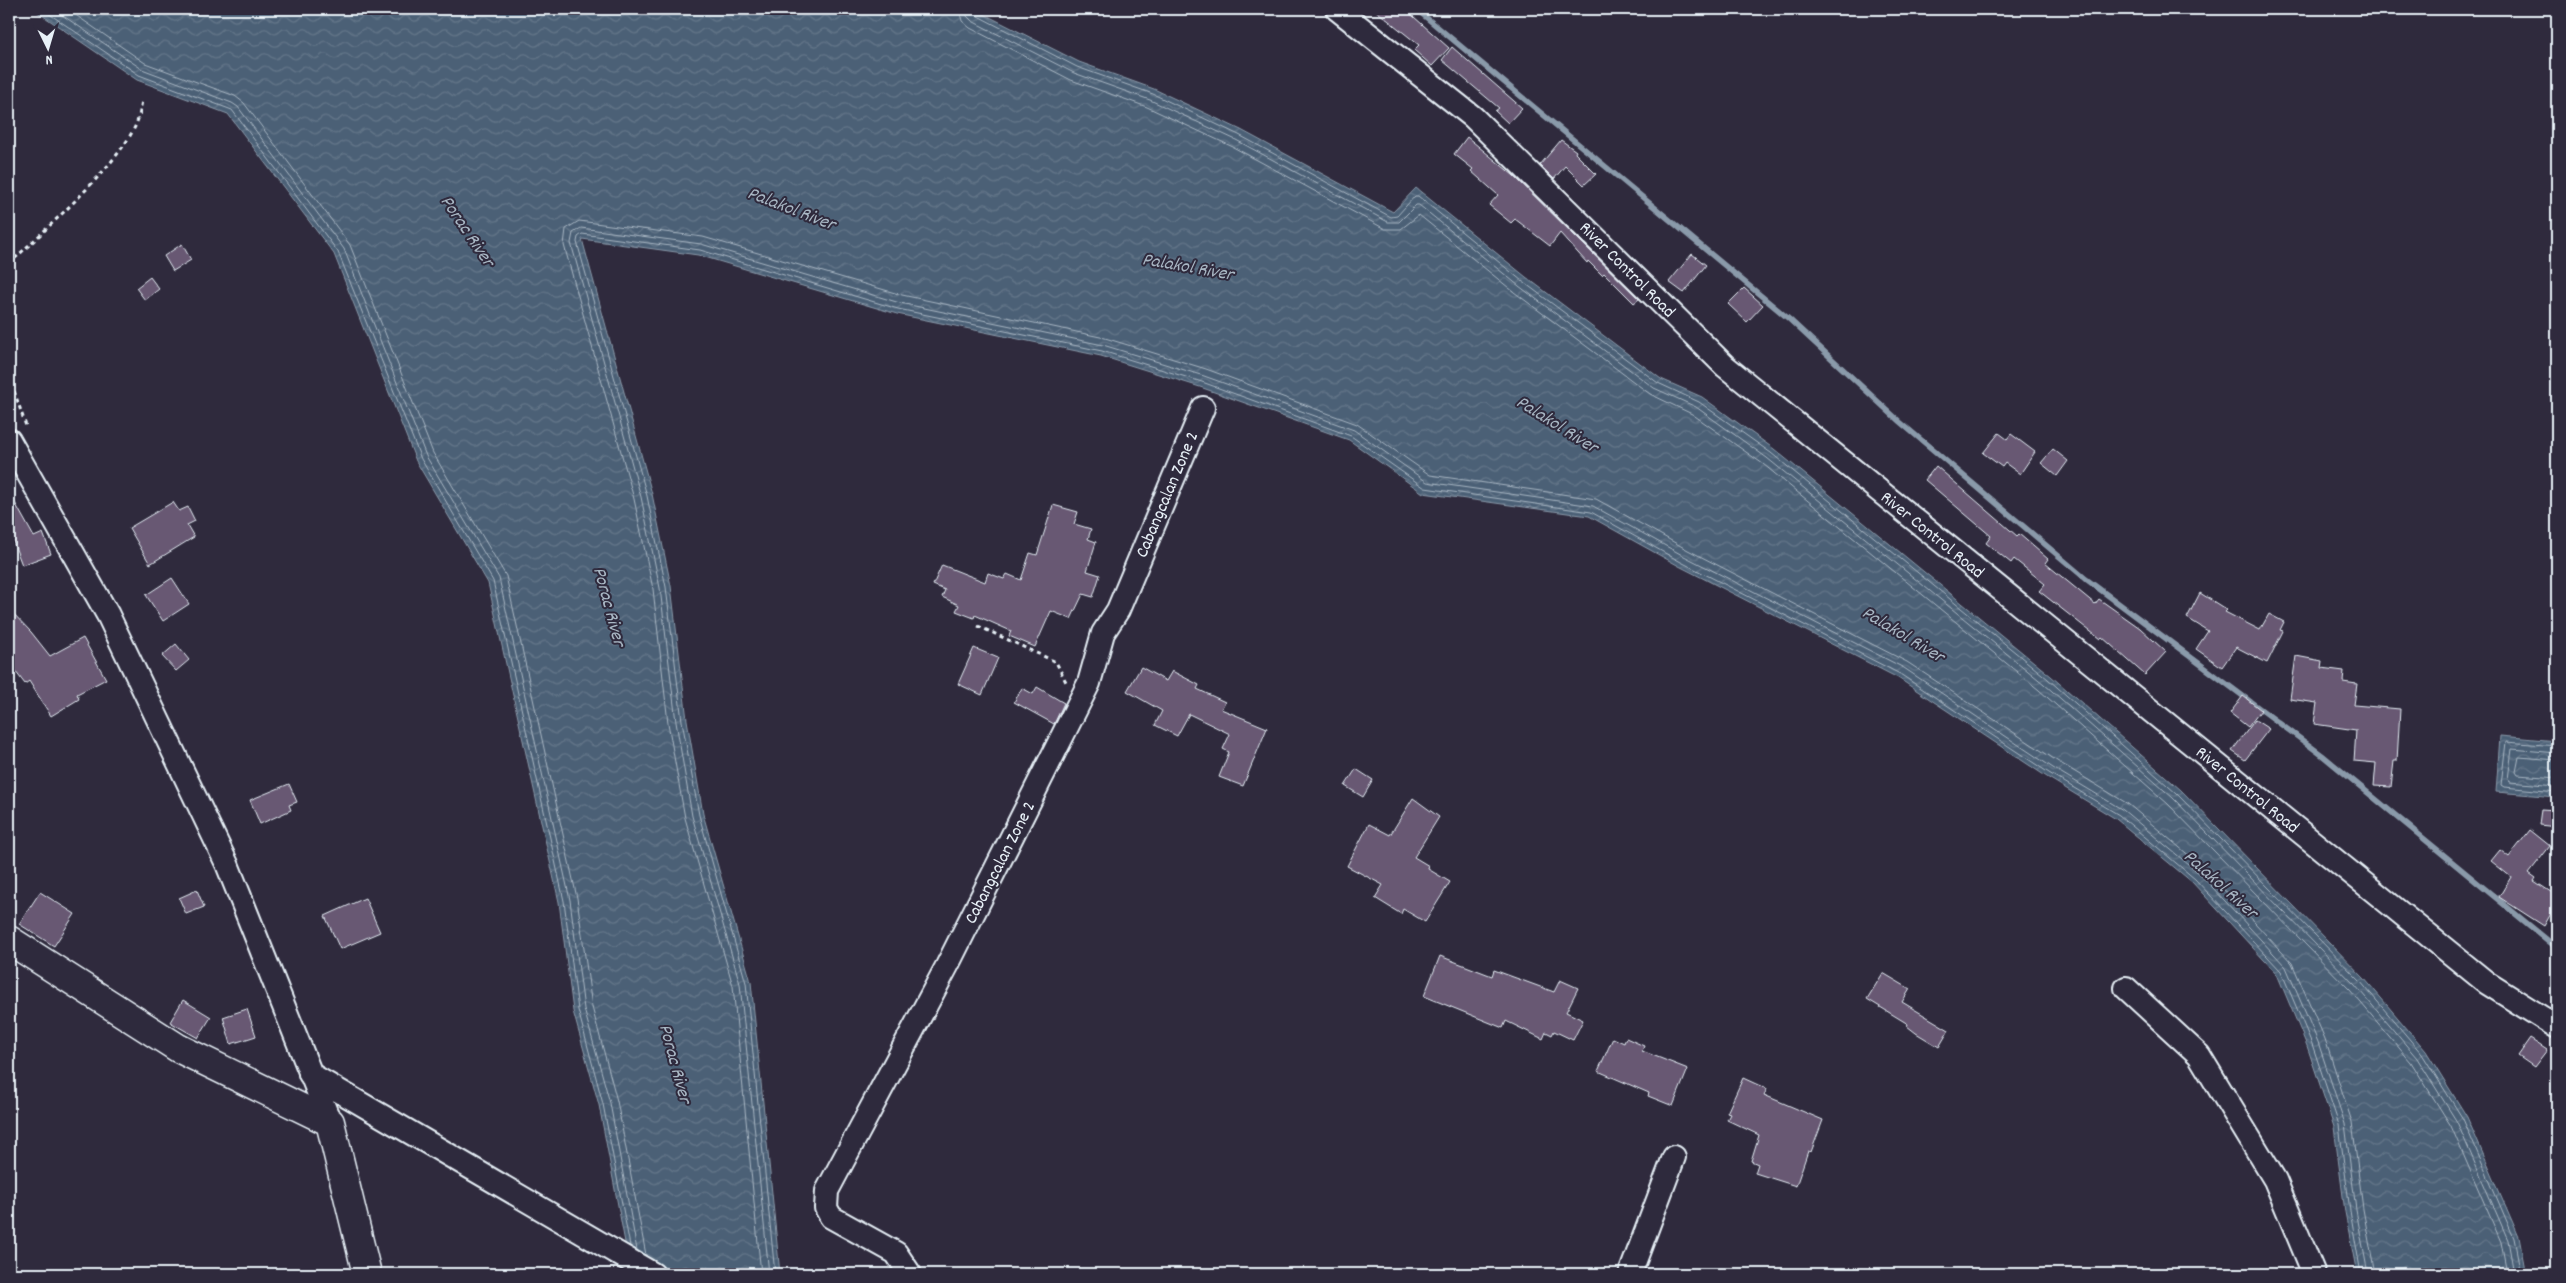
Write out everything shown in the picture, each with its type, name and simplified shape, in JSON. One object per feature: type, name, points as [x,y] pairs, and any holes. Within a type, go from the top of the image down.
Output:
[{"type":"street","name":"River Control Road","points":[[1337,9],[1473,117],[1724,366],[2486,982],[2557,1027]]},
{"type":"street","name":"Cabangcalan Zone 2","points":[[910,1274],[896,1253],[830,1217],[826,1208],[827,1191],[947,966],[1089,683],[1103,633],[1118,610],[1202,408]]},
{"type":"street","points":[[14,449],[108,615],[227,864],[330,1122],[366,1274]]},
{"type":"street","points":[[9,940],[178,1048],[330,1122]]},
{"type":"street","points":[[2126,988],[2199,1055],[2275,1180],[2314,1274]]},
{"type":"street","points":[[310,1074],[653,1274]]},
{"type":"street","points":[[1630,1274],[1674,1157]]},
{"type":"path","points":[[9,264],[84,190],[121,150],[138,120],[142,100]]},
{"type":"path","points":[[9,376],[28,429],[14,449]]},
{"type":"path","points":[[978,626],[1056,662],[1078,705]]},
{"type":"water","points":[[33,9],[974,9],[1079,62],[1154,89],[1241,130],[1393,212],[1416,188],[1526,277],[1661,379],[1702,397],[1774,449],[2051,676],[2181,790],[2364,978],[2426,1051],[2467,1117],[2519,1237],[2526,1274],[2357,1274],[2345,1212],[2334,1127],[2307,1046],[2277,974],[2192,882],[2116,819],[2047,777],[1898,678],[1679,566],[1589,516],[1423,493],[1349,440],[1200,387],[1101,356],[897,314],[698,255],[582,239],[652,494],[671,586],[687,720],[703,814],[751,982],[780,1274],[631,1274],[599,1105],[573,1011],[559,902],[488,583],[416,461],[334,254],[228,114],[137,80]]},
{"type":"water","points":[[2500,736],[2557,741],[2557,797],[2496,792]]},
{"type":"building","points":[[1374,9],[1405,9],[1449,48],[1432,66],[1414,50],[1419,45]]},
{"type":"building","points":[[1452,47],[1522,108],[1508,123],[1495,111],[1499,108],[1442,60]]},
{"type":"building","points":[[1467,137],[1513,175],[1639,299],[1634,303],[1604,273],[1602,275],[1588,261],[1587,263],[1560,233],[1550,246],[1515,219],[1511,223],[1489,205],[1498,195],[1471,171],[1473,169],[1454,154]]},
{"type":"building","points":[[1561,140],[1576,151],[1575,153],[1596,174],[1584,185],[1565,166],[1554,179],[1540,165]]},
{"type":"building","points":[[182,244],[191,260],[173,271],[164,256]]},
{"type":"building","points":[[1692,254],[1706,265],[1684,293],[1669,282]]},
{"type":"building","points":[[150,277],[159,289],[145,300],[136,288]]},
{"type":"building","points":[[1744,288],[1763,305],[1747,322],[1728,304]]},
{"type":"building","points":[[1999,433],[2007,439],[2011,434],[2035,452],[2020,474],[2005,463],[2002,467],[1983,453]]},
{"type":"building","points":[[2053,449],[2068,461],[2057,476],[2041,463]]},
{"type":"building","points":[[1936,466],[2017,536],[2019,534],[2048,559],[2045,563],[2095,604],[2099,599],[2140,628],[2166,652],[2145,675],[2102,637],[2100,639],[2039,591],[2045,584],[2014,559],[2011,563],[1986,543],[1991,536],[1925,480]]},
{"type":"building","points":[[9,492],[34,537],[43,533],[51,554],[22,565],[9,531]]},
{"type":"building","points":[[173,502],[179,511],[188,507],[195,521],[187,525],[194,537],[150,564],[129,528]]},
{"type":"building","points":[[1053,505],[1078,512],[1074,524],[1091,529],[1088,539],[1096,542],[1087,571],[1100,575],[1093,597],[1083,594],[1071,619],[1051,611],[1035,647],[1009,636],[1011,631],[975,615],[974,618],[956,611],[959,605],[942,597],[945,590],[933,585],[942,565],[985,582],[988,573],[1004,579],[1007,574],[1021,580],[1030,553],[1037,555]]},
{"type":"building","points":[[172,578],[189,604],[163,621],[146,595]]},
{"type":"building","points":[[2200,593],[2227,610],[2225,612],[2260,630],[2269,614],[2284,622],[2280,630],[2283,631],[2267,663],[2236,647],[2222,667],[2196,649],[2208,631],[2187,618]]},
{"type":"building","points":[[9,609],[50,656],[83,638],[106,679],[77,694],[79,699],[51,716],[29,681],[25,684],[9,663]]},
{"type":"building","points":[[176,644],[189,660],[176,671],[162,656]]},
{"type":"building","points":[[974,648],[998,658],[982,695],[958,684]]},
{"type":"building","points":[[2296,656],[2322,661],[2321,668],[2344,671],[2343,682],[2357,684],[2354,705],[2400,709],[2397,761],[2394,761],[2391,787],[2374,786],[2376,763],[2354,761],[2356,730],[2314,724],[2317,703],[2290,699]]},
{"type":"building","points":[[1141,667],[1166,681],[1172,671],[1199,685],[1197,689],[1225,702],[1221,709],[1267,728],[1243,786],[1219,777],[1229,752],[1223,749],[1230,734],[1189,714],[1177,736],[1155,725],[1162,711],[1127,691]]},
{"type":"building","points":[[1037,687],[1064,703],[1054,724],[1014,702],[1022,688],[1033,694]]},
{"type":"building","points":[[2243,696],[2261,710],[2248,727],[2230,713]]},
{"type":"building","points":[[2255,720],[2269,729],[2245,760],[2232,751]]},
{"type":"building","points":[[1356,769],[1373,780],[1363,797],[1345,786]]},
{"type":"building","points":[[289,784],[297,802],[289,805],[291,810],[260,824],[250,800]]},
{"type":"building","points":[[1413,798],[1439,817],[1414,857],[1429,866],[1428,869],[1450,882],[1425,922],[1403,909],[1401,914],[1375,898],[1383,885],[1347,866],[1369,824],[1390,835]]},
{"type":"building","points":[[2541,809],[2557,810],[2557,827],[2539,825]]},
{"type":"building","points":[[2530,830],[2550,846],[2529,873],[2536,878],[2534,881],[2557,896],[2557,903],[2544,926],[2499,897],[2511,877],[2491,861],[2500,850],[2509,857]]},
{"type":"building","points":[[197,890],[204,907],[186,914],[179,898]]},
{"type":"building","points":[[40,892],[75,914],[54,946],[19,924]]},
{"type":"building","points":[[365,898],[380,932],[340,949],[325,916]]},
{"type":"building","points":[[1440,956],[1492,976],[1494,970],[1554,992],[1560,980],[1578,988],[1566,1012],[1583,1020],[1573,1040],[1554,1031],[1552,1035],[1546,1032],[1543,1039],[1506,1021],[1503,1028],[1424,996]]},
{"type":"building","points":[[1883,973],[1910,989],[1902,1002],[1949,1030],[1939,1047],[1916,1033],[1907,1026],[1908,1024],[1867,999]]},
{"type":"building","points":[[183,1000],[211,1017],[198,1038],[170,1022]]},
{"type":"building","points":[[247,1009],[256,1036],[231,1044],[223,1017]]},
{"type":"building","points":[[1613,1038],[1624,1043],[1626,1038],[1644,1046],[1642,1051],[1688,1069],[1673,1106],[1648,1096],[1649,1093],[1598,1071]]},
{"type":"building","points":[[2530,1039],[2547,1050],[2534,1067],[2518,1056]]},
{"type":"building","points":[[1743,1078],[1767,1089],[1764,1095],[1823,1120],[1811,1152],[1808,1151],[1796,1186],[1755,1173],[1758,1164],[1751,1161],[1759,1135],[1727,1120],[1730,1114],[1727,1113]]},
{"type":"waterway","points":[[1416,9],[1789,319],[1900,422],[2086,579],[2322,755],[2557,948]]},
{"type":"water label","name":"Palakol River","points":[[792,207]]},
{"type":"water label","name":"Porac River","points":[[469,230]]},
{"type":"water label","name":"Palakol River","points":[[1188,265]]},
{"type":"water label","name":"Palakol River","points":[[1558,423]]},
{"type":"water label","name":"Porac River","points":[[611,606]]},
{"type":"water label","name":"Palakol River","points":[[1904,633]]},
{"type":"water label","name":"Palakol River","points":[[2222,883]]},
{"type":"water label","name":"Porac River","points":[[677,1063]]}]
